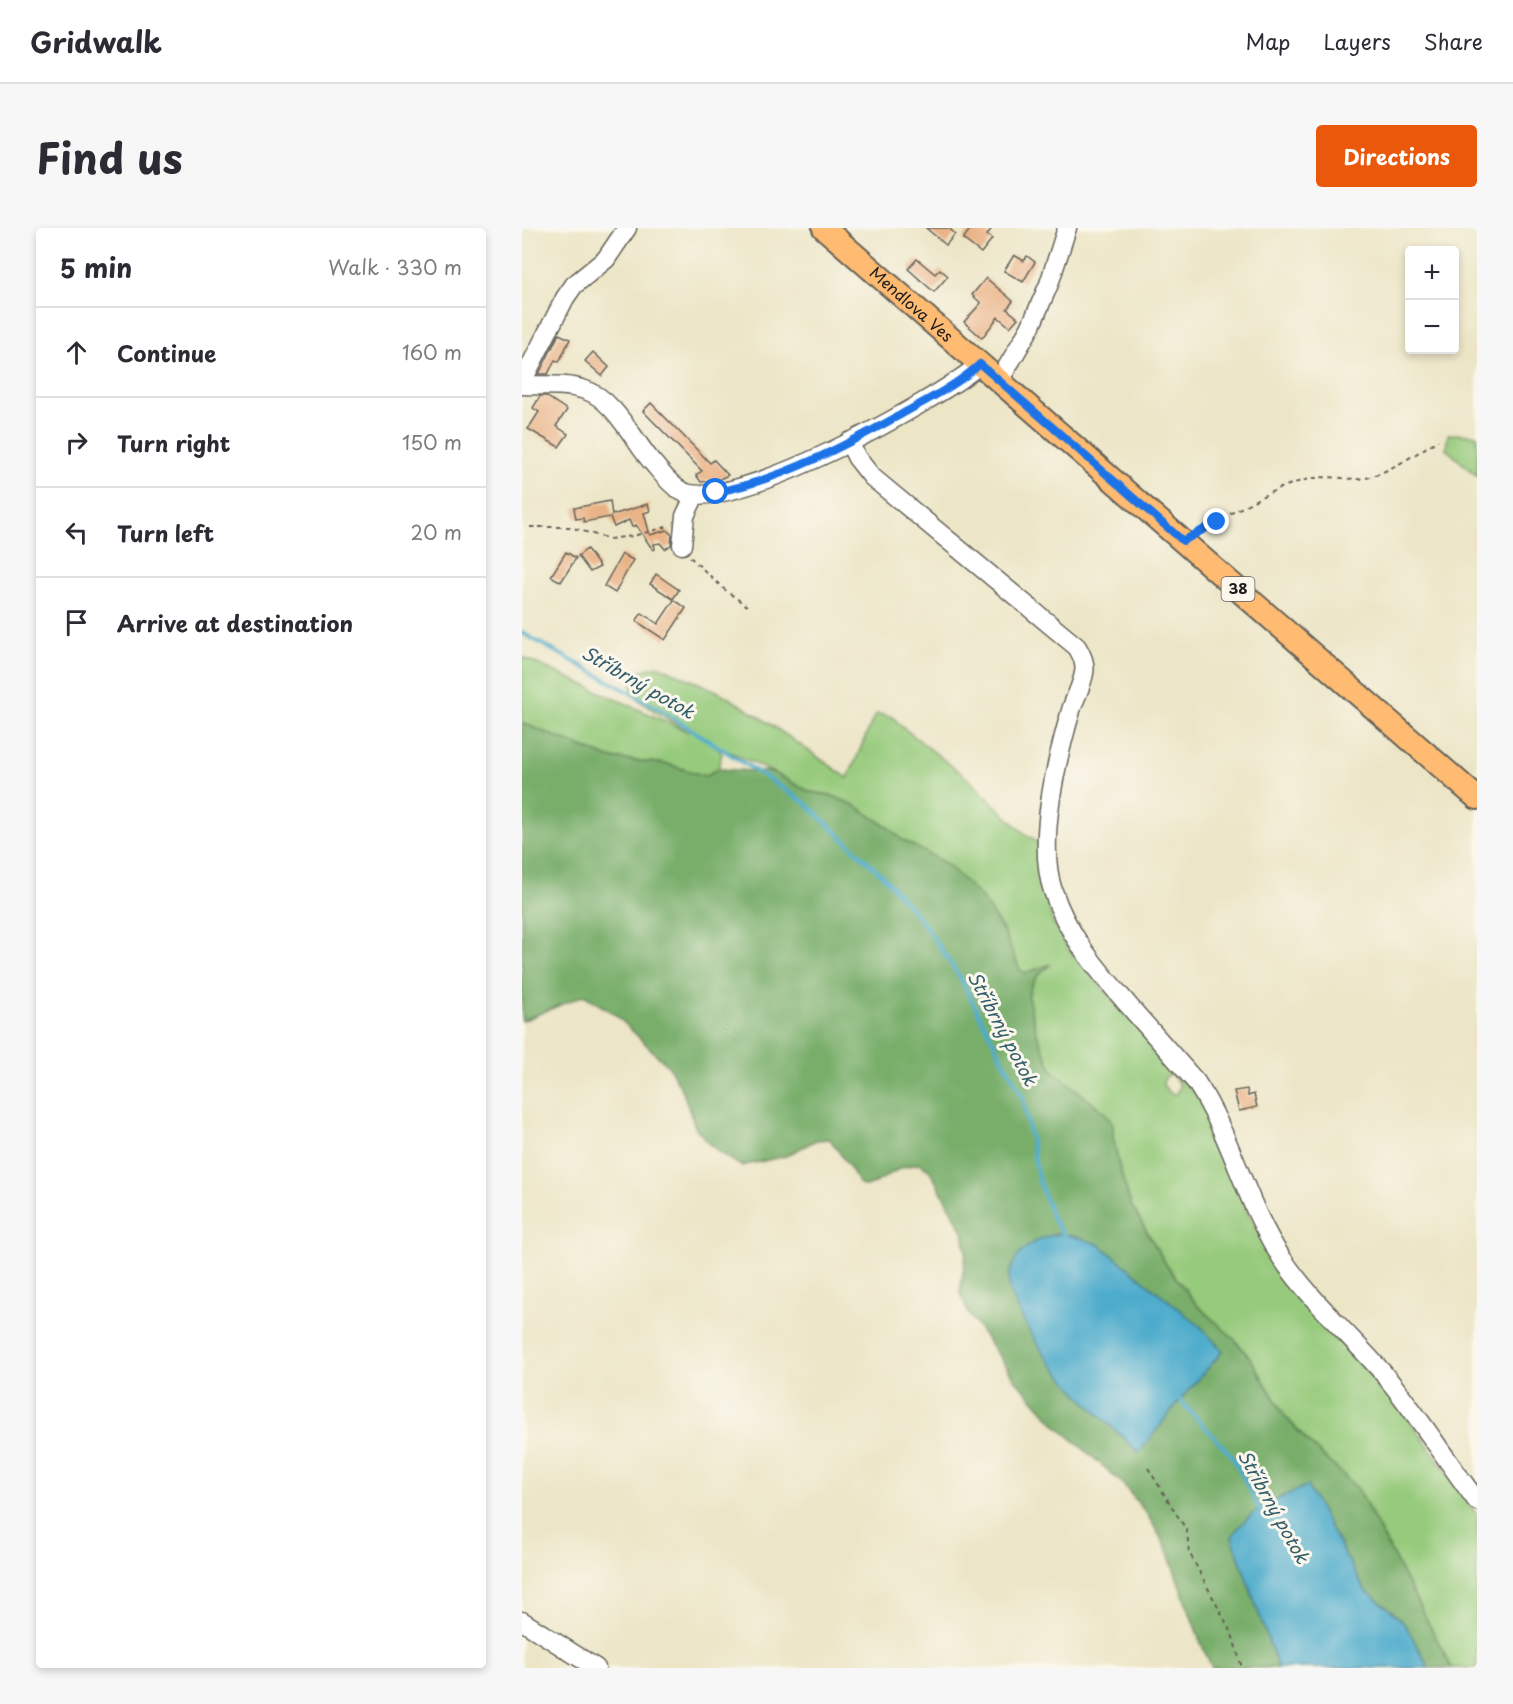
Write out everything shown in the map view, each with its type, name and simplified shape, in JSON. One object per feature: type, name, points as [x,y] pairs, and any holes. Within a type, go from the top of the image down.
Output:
[{"type":"main road","name":"Mendlova Ves","points":[[824,228],[999,381]]},
{"type":"main road","name":"38","points":[[999,381],[1477,798]]},
{"type":"street","points":[[627,228],[606,259],[574,285],[565,298],[522,383],[573,387],[593,393],[612,410],[649,459],[679,490],[694,495],[726,490],[746,485],[812,460],[932,398],[980,364]]},
{"type":"street","points":[[999,381],[1030,328],[1049,284],[1067,228]]},
{"type":"street","points":[[849,442],[857,458],[872,477],[1077,647],[1083,658],[1084,672],[1072,707],[1058,764],[1048,821],[1047,850],[1052,888],[1063,916],[1079,947],[1196,1082],[1210,1103],[1226,1135],[1252,1204],[1269,1237],[1296,1278],[1384,1374],[1477,1501]]},
{"type":"street","points":[[682,545],[684,522],[694,495]]},
{"type":"street","points":[[522,1621],[596,1668]]},
{"type":"path","points":[[1183,541],[1277,490],[1309,479],[1362,479],[1400,464],[1438,440]]},
{"type":"path","points":[[530,527],[570,527],[609,539],[633,536],[684,522]]},
{"type":"path","points":[[682,545],[688,556],[747,606]]},
{"type":"path","points":[[1148,1468],[1187,1531],[1189,1552],[1232,1634],[1242,1668]]},
{"type":"green space","points":[[1448,434],[1477,435],[1477,476],[1446,449]]},
{"type":"green space","points":[[522,657],[689,732],[631,694],[632,681],[642,670],[659,666],[719,692],[760,717],[848,778],[873,719],[877,714],[893,717],[901,726],[967,778],[1025,834],[1034,839],[1040,846],[1043,882],[1053,923],[1069,950],[1199,1098],[1249,1215],[1295,1291],[1382,1385],[1413,1424],[1477,1515],[1477,1668],[1452,1668],[1358,1489],[1308,1442],[1285,1416],[1250,1358],[1233,1338],[1197,1305],[1167,1266],[1131,1205],[1120,1170],[1113,1137],[1113,1124],[1105,1113],[1052,1070],[1036,1031],[1028,997],[1031,986],[1038,975],[1049,966],[1025,973],[1020,970],[1003,930],[947,864],[901,839],[888,827],[854,805],[830,795],[810,792],[717,746],[722,754],[718,769],[705,776],[667,764],[609,758],[522,723]],"holes":[[[1172,1075],[1180,1085],[1176,1094],[1171,1094],[1163,1085],[1164,1079]]]},
{"type":"green space","points":[[522,723],[609,758],[667,764],[705,776],[718,769],[772,772],[810,792],[830,795],[854,805],[888,827],[901,839],[947,864],[981,897],[1003,930],[1020,970],[1025,973],[1051,964],[1038,975],[1031,986],[1028,997],[1036,1031],[1052,1070],[1105,1113],[1113,1124],[1113,1137],[1120,1170],[1131,1205],[1167,1266],[1197,1305],[1233,1338],[1250,1358],[1285,1416],[1308,1442],[1358,1489],[1452,1668],[1429,1668],[1420,1650],[1394,1613],[1364,1589],[1329,1526],[1282,1496],[1232,1537],[1278,1668],[1212,1668],[1165,1545],[1147,1514],[1121,1482],[1056,1425],[1015,1379],[968,1313],[960,1292],[966,1253],[963,1231],[930,1171],[920,1164],[912,1165],[900,1168],[870,1186],[863,1186],[857,1181],[830,1139],[816,1140],[786,1156],[741,1166],[708,1143],[695,1127],[683,1092],[669,1067],[616,1015],[584,995],[522,1021]],"holes":[[[1058,1234],[1081,1238],[1223,1351],[1180,1400]]]},
{"type":"water","points":[[1058,1234],[1081,1238],[1100,1245],[1201,1327],[1223,1351],[1180,1400],[1139,1453],[1087,1403],[1054,1367],[1027,1327],[1011,1293],[1009,1274],[1016,1259],[1034,1242]]},
{"type":"water","points":[[1307,1486],[1364,1589],[1394,1613],[1406,1626],[1429,1668],[1278,1668],[1232,1537],[1246,1519],[1255,1512]]},
{"type":"building","points":[[926,228],[949,228],[955,234],[946,245]]},
{"type":"building","points":[[971,228],[992,228],[987,235],[992,239],[981,253],[963,239]]},
{"type":"building","points":[[1014,255],[1024,261],[1027,256],[1035,262],[1023,282],[1004,271]]},
{"type":"building","points":[[917,259],[935,274],[940,269],[948,276],[934,292],[908,269]]},
{"type":"building","points":[[986,278],[1013,301],[1007,309],[1018,318],[1010,327],[998,317],[982,338],[964,322],[981,303],[972,295]]},
{"type":"building","points":[[559,334],[570,339],[559,362],[555,360],[548,374],[539,374]]},
{"type":"building","points":[[593,352],[609,367],[602,376],[585,361]]},
{"type":"building","points":[[540,396],[546,396],[567,410],[556,426],[568,434],[559,447],[528,429],[539,412],[533,408]]},
{"type":"building","points":[[651,403],[710,463],[714,460],[728,475],[718,480],[701,482],[696,475],[702,471],[643,411]]},
{"type":"building","points":[[610,501],[612,515],[648,504],[650,511],[644,513],[650,535],[667,530],[672,535],[671,545],[665,549],[660,543],[654,544],[655,549],[653,550],[636,525],[632,527],[629,520],[614,527],[610,517],[584,522],[583,518],[576,519],[574,508]]},
{"type":"building","points":[[587,549],[600,567],[590,572],[578,556]]},
{"type":"building","points":[[566,552],[576,558],[561,582],[551,576]]},
{"type":"building","points":[[622,554],[633,560],[615,593],[604,586]]},
{"type":"building","points":[[656,574],[679,590],[673,599],[650,584]]},
{"type":"building","points":[[674,600],[686,608],[665,640],[636,621],[642,613],[658,624]]},
{"type":"building","points":[[1247,1089],[1248,1096],[1254,1094],[1257,1107],[1239,1111],[1234,1091]]},
{"type":"waterway","name":"Stříbrný potok","points":[[522,633],[663,711],[804,802],[884,877],[924,924],[959,976],[1023,1098],[1038,1178],[1053,1220],[1067,1239]]},
{"type":"waterway","name":"Stříbrný potok","points":[[1178,1398],[1232,1456],[1261,1512]]},
{"type":"route","points":[[716,492],[736,489],[812,460],[932,398],[980,364],[1183,541],[1217,522]]}]
